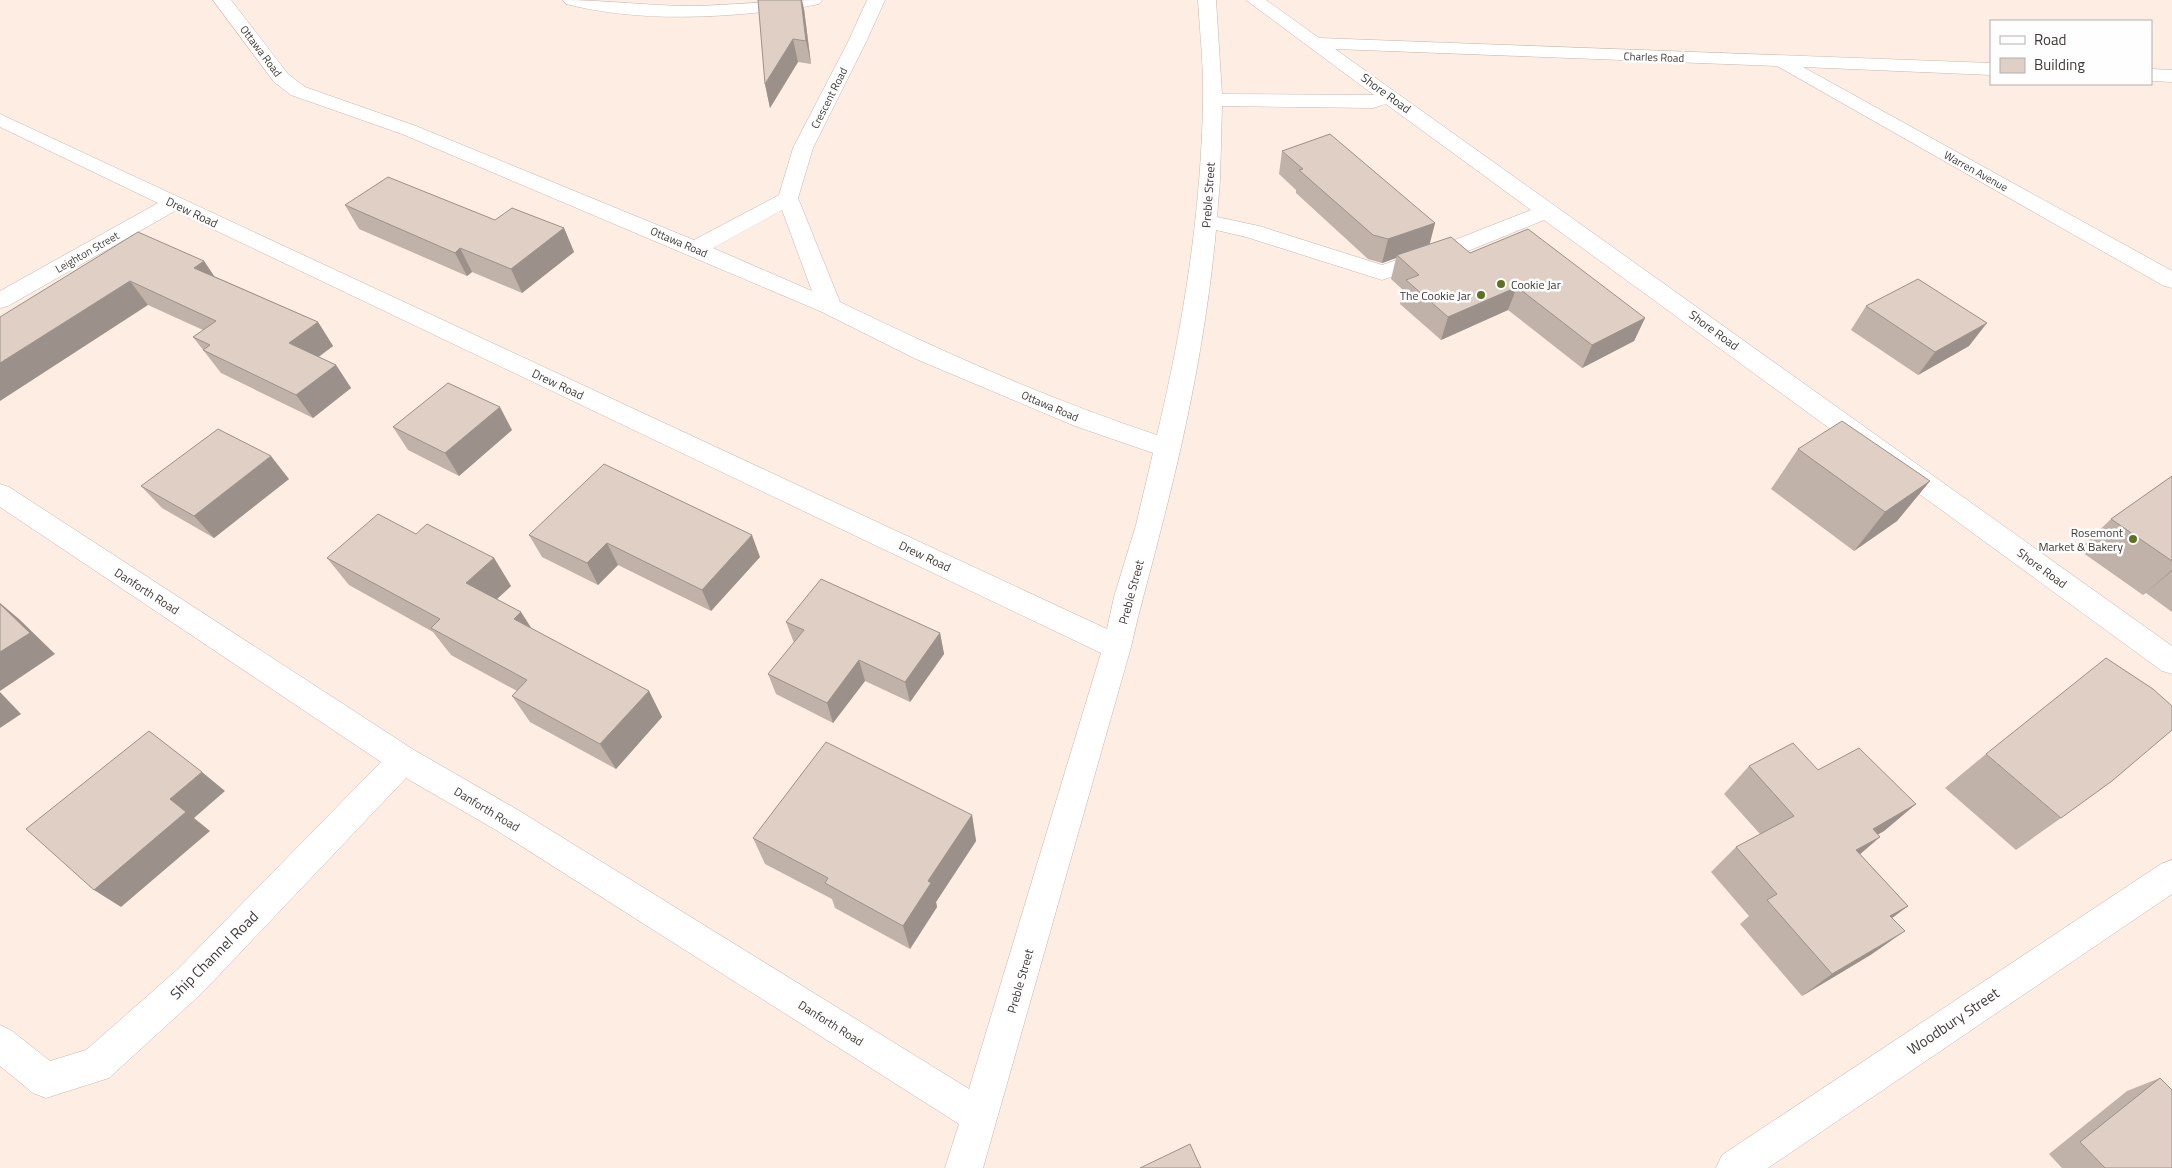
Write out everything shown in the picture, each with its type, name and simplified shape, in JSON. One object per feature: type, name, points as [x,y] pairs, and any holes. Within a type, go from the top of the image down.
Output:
[{"type":"street","name":"Ottawa Road","points":[[222,0],[281,78],[298,91],[409,130],[830,307],[924,353],[1084,420],[1167,448]]},
{"type":"street","points":[[572,0],[624,10],[713,10],[813,0]]},
{"type":"street","name":"Crescent Road","points":[[788,198],[803,148],[858,40],[876,0]]},
{"type":"street","name":"Preble Street","points":[[964,1168],[1117,647],[1128,597],[1149,525],[1182,382],[1202,260],[1210,180],[1213,100],[1207,0]]},
{"type":"street","name":"Shore Road","points":[[1255,0],[1391,96],[1547,211],[2172,662]]},
{"type":"street","name":"Charles Road","points":[[1316,43],[1990,70]]},
{"type":"street","name":"Warren Avenue","points":[[1780,62],[2172,281]]},
{"type":"street","points":[[2152,75],[2172,76]]},
{"type":"street","points":[[1213,100],[1373,102],[1391,96]]},
{"type":"street","name":"Drew Road","points":[[0,120],[1117,647]]},
{"type":"street","points":[[695,249],[788,198],[830,307]]},
{"type":"street","name":"Leighton Street","points":[[0,301],[173,203]]},
{"type":"street","points":[[1206,221],[1251,231],[1382,274],[1465,244],[1547,211]]},
{"type":"street","name":"Danforth Road","points":[[0,494],[403,760],[507,820],[980,1116]]},
{"type":"street","name":"Ship Channel Road","points":[[0,1043],[46,1080],[96,1065],[190,981],[403,760]]},
{"type":"street","name":"Woodbury Street","points":[[1735,1168],[2172,875]]},
{"type":"building","points":[[758,0],[801,0],[806,41],[793,39],[765,84]]},
{"type":"building","points":[[1330,134],[1435,223],[1388,239],[1373,235],[1299,170],[1303,169],[1282,151]]},
{"type":"building","points":[[388,177],[495,220],[512,208],[564,228],[511,269],[460,248],[455,253],[345,205]]},
{"type":"building","points":[[1528,229],[1645,318],[1592,345],[1517,287],[1448,317],[1406,280],[1419,275],[1397,255],[1451,237],[1470,253]]},
{"type":"building","points":[[138,232],[204,261],[194,268],[318,322],[289,343],[336,365],[296,395],[203,350],[210,345],[193,337],[216,321],[130,281],[0,363],[0,317]]},
{"type":"building","points":[[1918,279],[1987,323],[1935,352],[1866,306]]},
{"type":"building","points":[[448,383],[500,407],[445,453],[393,427]]},
{"type":"building","points":[[1842,421],[1930,481],[1885,512],[1798,449]]},
{"type":"building","points":[[218,429],[271,456],[194,516],[141,486]]},
{"type":"building","points":[[604,464],[752,535],[702,590],[607,543],[587,563],[529,535]]},
{"type":"building","points":[[2172,476],[2172,561],[2111,519]]},
{"type":"building","points":[[378,514],[416,534],[427,524],[494,558],[466,583],[521,612],[514,619],[649,691],[600,744],[512,696],[527,680],[431,628],[440,619],[327,558]]},
{"type":"building","points":[[821,579],[940,633],[905,682],[859,660],[827,703],[768,674],[804,630],[786,622]]},
{"type":"building","points":[[0,604],[30,633],[0,652]]},
{"type":"building","points":[[2106,658],[2153,689],[2172,706],[2172,730],[2112,781],[2061,818],[1986,754]]},
{"type":"building","points":[[149,731],[202,772],[170,799],[186,812],[94,890],[26,829]]},
{"type":"building","points":[[826,742],[972,815],[928,881],[931,883],[903,926],[825,883],[828,878],[753,838]]},
{"type":"building","points":[[1793,743],[1818,770],[1859,748],[1916,804],[1873,829],[1880,837],[1856,850],[1908,906],[1890,916],[1905,931],[1832,974],[1767,900],[1777,894],[1736,847],[1794,816],[1749,766]]},
{"type":"building","points":[[2160,1078],[2172,1090],[2172,1168],[2105,1168],[2080,1142]]},
{"type":"building","points":[[1190,1144],[1201,1168],[1140,1168]]},
{"type":"place","name":"Cookie Jar","points":[[1501,284]]},
{"type":"place","name":"The Cookie Jar","points":[[1481,295]]},
{"type":"place","name":"Rosemont Market & Bakery","points":[[2133,539]]}]
